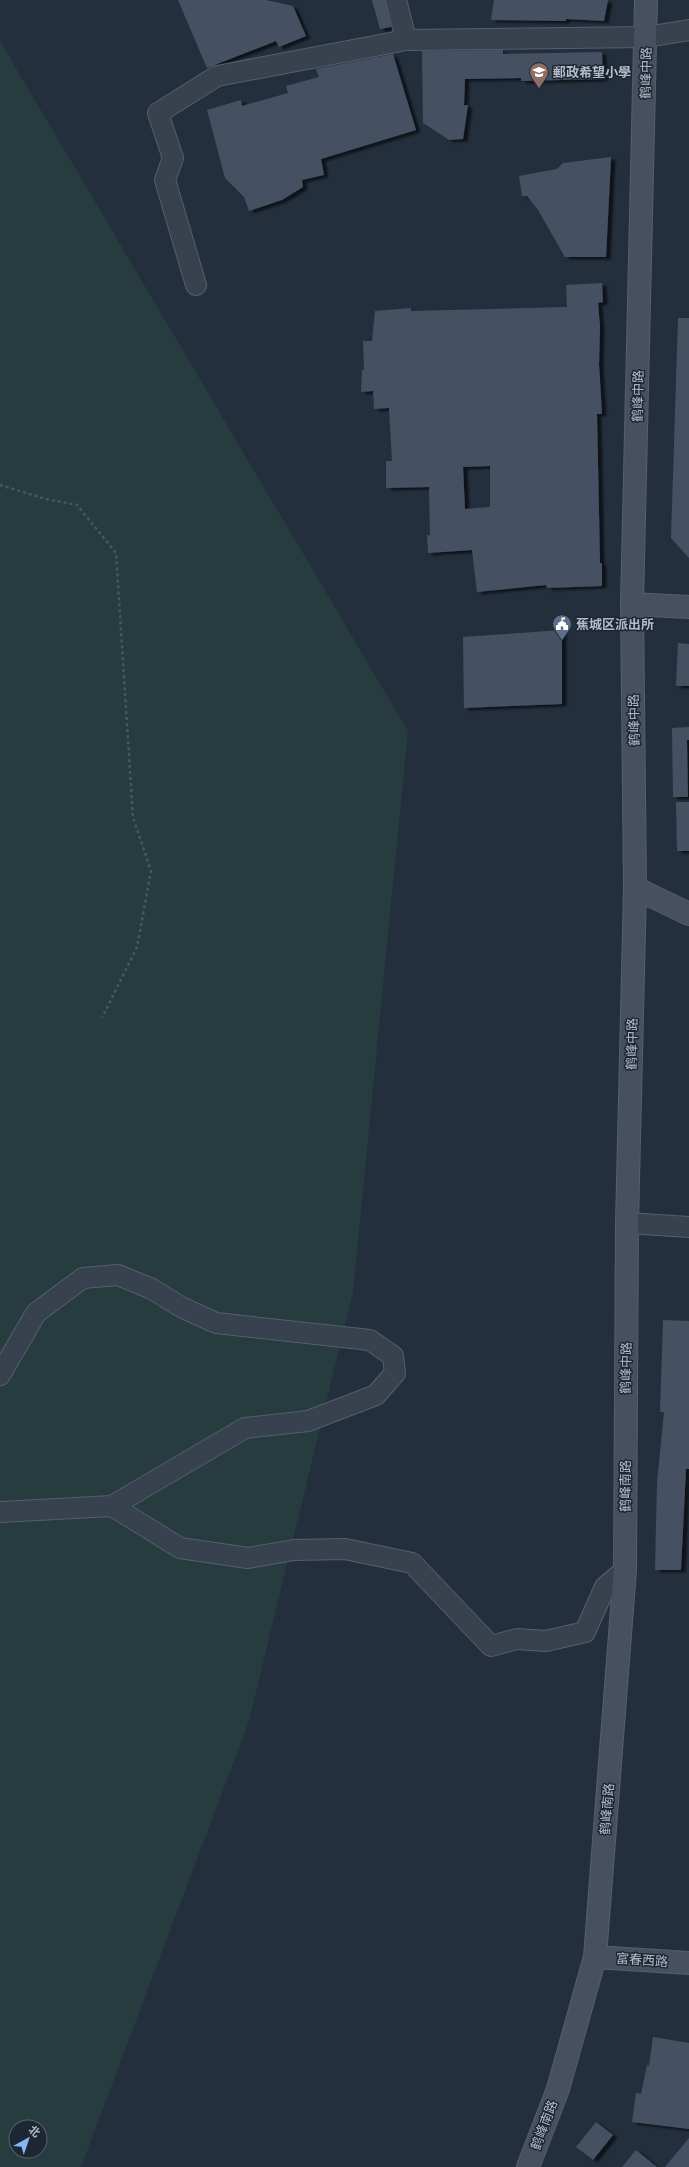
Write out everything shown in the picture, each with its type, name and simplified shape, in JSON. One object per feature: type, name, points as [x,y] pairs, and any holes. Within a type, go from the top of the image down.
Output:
[{"type":"street","points":[[396,0],[406,40]]},
{"type":"street","name":"鹤峰中路","points":[[625,1441],[627,1223],[635,888],[632,604],[646,0]]},
{"type":"street","points":[[196,286],[165,180],[173,158],[158,113],[217,76],[406,40],[646,37],[689,30]]},
{"type":"street","points":[[632,604],[689,606]]},
{"type":"street","points":[[635,888],[689,914]]},
{"type":"street","points":[[627,1223],[689,1227]]},
{"type":"street","points":[[0,1375],[36,1313],[83,1278],[118,1275],[152,1289],[181,1307],[216,1323],[370,1340],[393,1356],[395,1373],[376,1395],[308,1421],[245,1428],[112,1506],[0,1512]]},
{"type":"street","name":"鹤峰南路","points":[[528,2167],[558,2089],[595,1957],[625,1570],[625,1441]]},
{"type":"street","points":[[112,1506],[180,1548],[248,1558],[294,1550],[345,1548],[412,1563],[491,1646],[517,1639],[546,1641],[585,1632],[605,1587],[625,1570]]},
{"type":"street","name":"富春西路","points":[[595,1957],[689,1963]]},
{"type":"path","points":[[0,485],[46,499],[78,505],[116,553],[133,816],[151,871],[137,947],[102,1018]]},
{"type":"green space","points":[[0,41],[408,731],[353,1292],[249,1721],[81,2167],[0,2167]]},
{"type":"building","points":[[178,0],[266,0],[293,6],[306,36],[279,47],[276,41],[207,68]]},
{"type":"building","points":[[372,0],[385,0],[391,27],[380,29]]},
{"type":"building","points":[[494,0],[608,0],[604,21],[566,19],[566,21],[491,20]]},
{"type":"building","points":[[503,50],[503,54],[602,52],[603,79],[521,81],[521,78],[465,79],[464,105],[468,105],[463,139],[449,140],[423,123],[422,51]]},
{"type":"building","points":[[393,54],[416,130],[321,159],[324,175],[302,180],[303,187],[282,200],[249,211],[244,197],[225,178],[207,110],[241,100],[242,106],[288,93],[286,86],[319,77],[316,69]]},
{"type":"building","points":[[611,157],[606,257],[565,257],[538,210],[527,196],[522,196],[519,176],[557,169],[563,163]]},
{"type":"building","points":[[602,283],[603,302],[598,303],[602,414],[597,414],[600,563],[602,563],[602,586],[547,588],[546,585],[477,592],[472,550],[428,553],[427,535],[430,535],[429,487],[386,488],[386,461],[392,461],[389,408],[374,409],[373,391],[361,392],[362,370],[364,370],[363,341],[372,341],[375,311],[411,308],[411,311],[567,307],[566,285]],"holes":[[[490,466],[490,507],[465,509],[463,467]]]},
{"type":"building","points":[[678,318],[689,318],[689,558],[671,538]]},
{"type":"building","points":[[562,630],[562,704],[464,708],[463,637]]},
{"type":"building","points":[[678,643],[689,644],[689,686],[676,686]]},
{"type":"building","points":[[689,727],[689,740],[687,740],[688,797],[673,797],[672,728]]},
{"type":"building","points":[[676,802],[689,802],[689,851],[677,851]]},
{"type":"building","points":[[663,1320],[689,1321],[689,1469],[686,1469],[681,1570],[655,1570],[657,1483],[664,1412],[660,1412]]},
{"type":"building","points":[[653,2037],[689,2043],[689,2129],[632,2122],[636,2093],[641,2094],[647,2065],[649,2066]]},
{"type":"building","points":[[596,2122],[613,2135],[593,2160],[576,2147]]},
{"type":"building","points":[[689,2138],[689,2167],[665,2167]]},
{"type":"building","points":[[636,2150],[657,2167],[622,2167]]},
{"type":"place","name":"郵政希望小學","points":[[539,89]]},
{"type":"place","name":"蕉城区派出所","points":[[562,641]]}]
